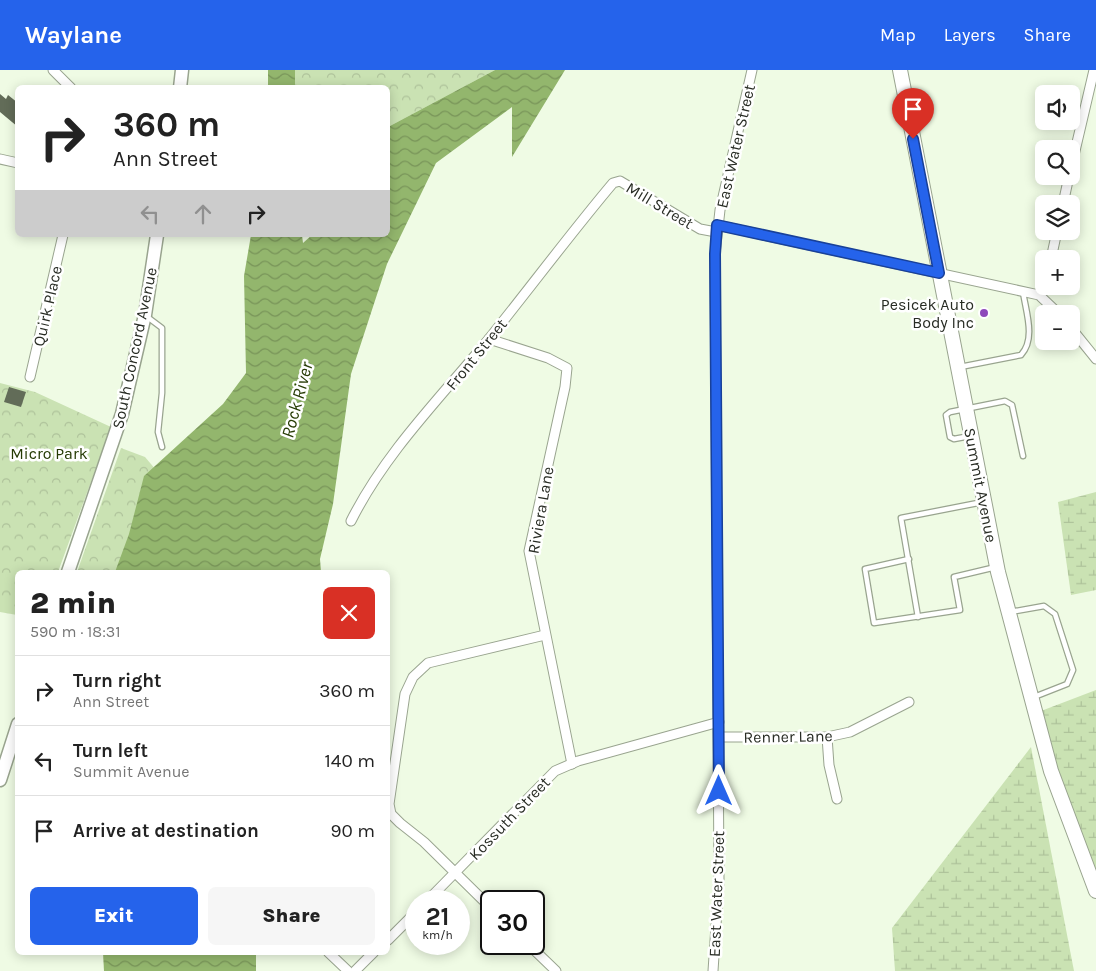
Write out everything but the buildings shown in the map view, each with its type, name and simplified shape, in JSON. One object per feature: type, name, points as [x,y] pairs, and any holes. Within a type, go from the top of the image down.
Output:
[{"type":"main road","name":"Summit Avenue","points":[[900,70],[997,567],[1051,770],[1096,891]]},
{"type":"street","points":[[53,70],[68,85]]},
{"type":"street","points":[[180,85],[182,70]]},
{"type":"street","name":"East Water Street","points":[[713,971],[719,880],[717,228],[752,70]]},
{"type":"street","points":[[1078,140],[1094,70]]},
{"type":"street","points":[[0,159],[15,162]]},
{"type":"street","name":"Mill Street","points":[[606,191],[613,183],[620,181],[700,229],[717,228]]},
{"type":"street","name":"Front Street","points":[[352,521],[373,480],[397,448],[489,339],[606,191]]},
{"type":"street","points":[[717,228],[939,273],[1041,296],[1050,305]]},
{"type":"street","name":"Quirk Place","points":[[30,377],[63,237]]},
{"type":"street","name":"South Concord Avenue","points":[[69,570],[122,414],[144,315],[157,237]]},
{"type":"street","name":"Riviera Lane","points":[[489,339],[548,358],[567,368],[565,387],[529,551],[572,764]]},
{"type":"street","points":[[1080,339],[1096,359]]},
{"type":"street","points":[[390,791],[405,694],[413,677],[421,668],[428,663],[453,655],[545,635]]},
{"type":"street","name":"Renner Lane","points":[[719,737],[827,737],[850,732],[909,702]]},
{"type":"street","name":"Kossuth Street","points":[[438,890],[549,775],[572,764],[693,727],[719,722]]},
{"type":"street","points":[[0,780],[15,733]]},
{"type":"street","points":[[827,737],[828,766],[837,799]]},
{"type":"street","points":[[390,811],[400,823],[424,842],[480,898]]},
{"type":"street","points":[[390,938],[405,923]]},
{"type":"street","points":[[331,955],[348,971]]},
{"type":"street","points":[[355,971],[371,955]]},
{"type":"street","points":[[539,955],[556,971]]},
{"type":"lane","points":[[958,367],[1021,356],[1030,340],[1023,292]]},
{"type":"lane","points":[[144,315],[162,328],[162,393],[158,432],[162,447]]},
{"type":"lane","points":[[971,436],[954,440],[950,437],[946,415],[950,412],[966,408],[1005,401],[1012,405],[1023,456]]},
{"type":"lane","points":[[918,617],[901,518],[985,502]]},
{"type":"lane","points":[[909,559],[865,569],[874,623],[960,610],[954,577],[997,567]]},
{"type":"lane","points":[[1009,612],[1044,606],[1055,614],[1073,670],[1067,684],[1032,698]]},
{"type":"green space","points":[[295,70],[495,70],[390,126],[390,85],[295,85]]},
{"type":"green space","name":"Micro Park","points":[[0,383],[35,392],[111,427],[59,570],[15,570],[15,615],[0,612]]},
{"type":"green space","name":"Micro Park","points":[[121,448],[145,457],[162,477],[136,570],[78,570]]},
{"type":"green space","points":[[1096,492],[1096,590],[1071,595],[1058,502]]},
{"type":"green space","points":[[1096,690],[1096,879],[1066,800],[1041,711]]},
{"type":"green space","points":[[1031,747],[1074,971],[895,971],[892,928]]},
{"type":"water","points":[[268,70],[295,70],[295,85],[268,85]]},
{"type":"water","name":"Rock River","points":[[495,70],[565,70],[512,157],[512,107],[436,163],[387,264],[351,374],[333,504],[320,559],[321,570],[116,570],[129,534],[144,476],[223,404],[246,373],[244,276],[251,237],[302,237],[303,243],[310,237],[390,237],[390,126]]},
{"type":"water","points":[[103,955],[256,955],[256,971],[104,971]]},
{"type":"place","name":"Pesicek Auto Body Inc","points":[[984,313]]},
{"type":"route","points":[[719,791],[715,254],[717,225],[939,273],[913,139]]}]
